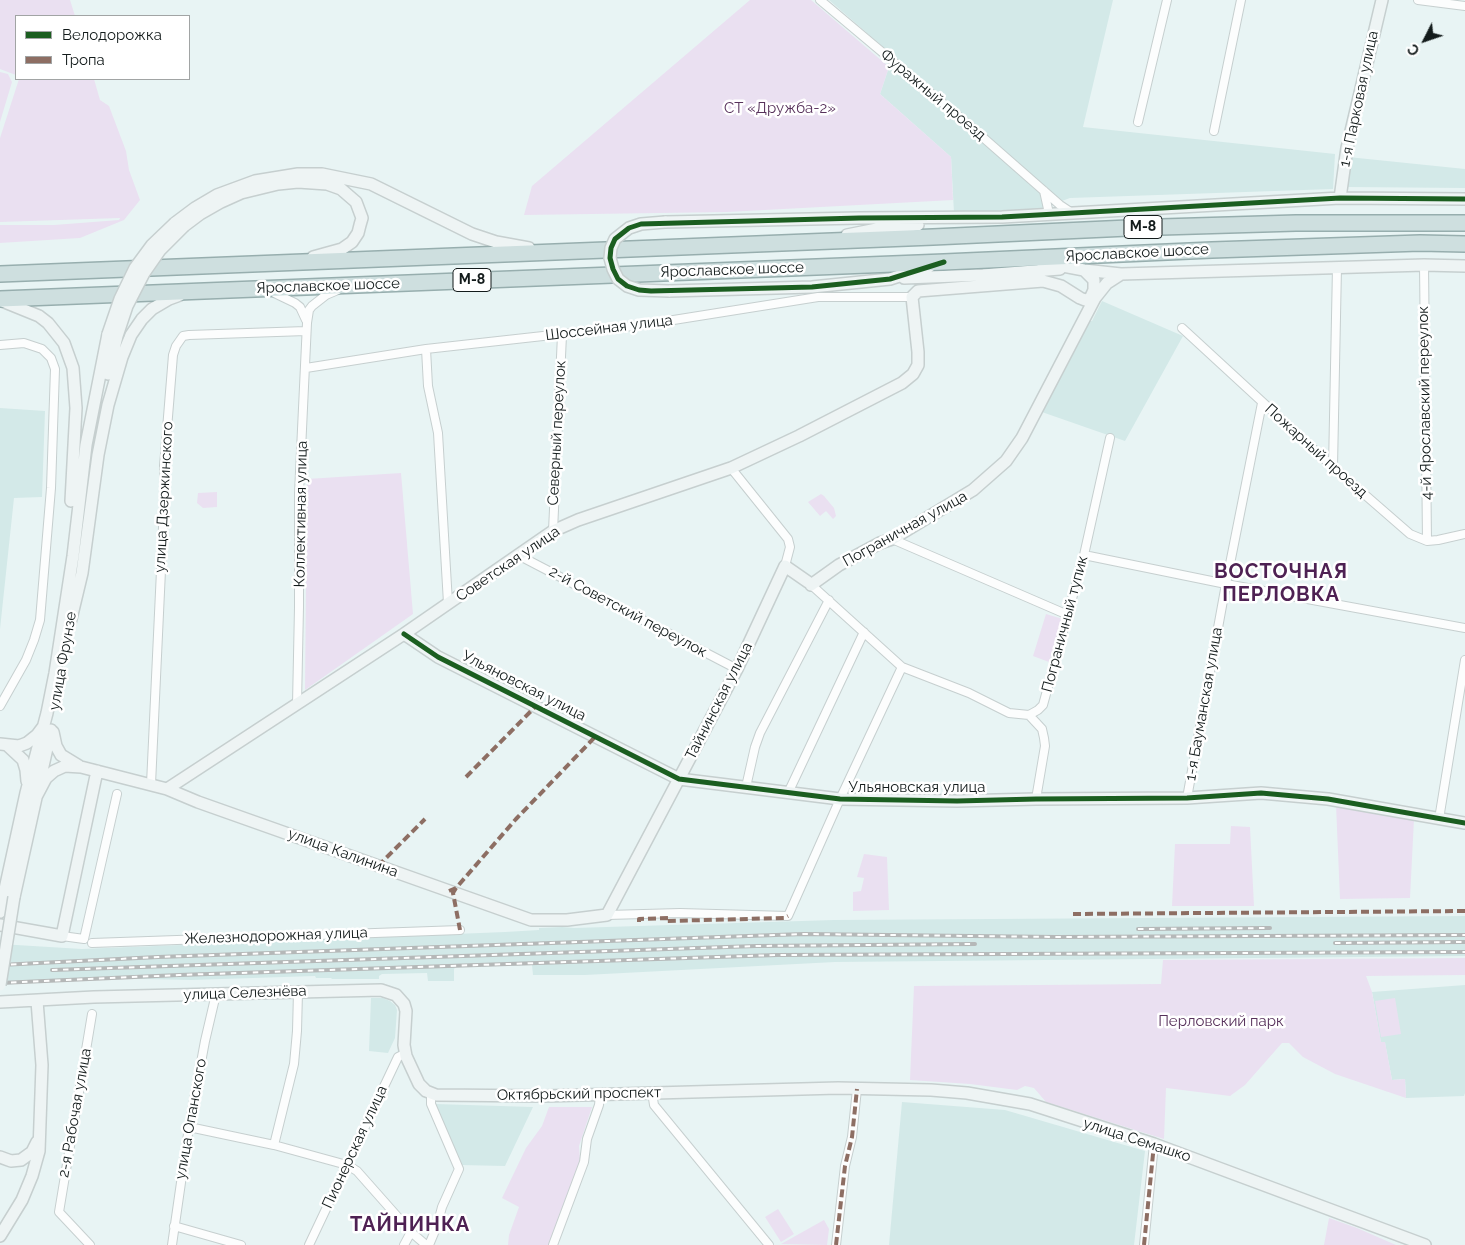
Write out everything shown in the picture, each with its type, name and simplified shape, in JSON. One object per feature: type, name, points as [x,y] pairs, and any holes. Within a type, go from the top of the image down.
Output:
[{"type":"highway","name":"Ярославское шоссе","points":[[0,274],[1296,222],[1465,223]]},
{"type":"highway","name":"Ярославское шоссе","points":[[0,300],[1251,248],[1420,243],[1465,244]]},
{"type":"street","name":"Фуражный проезд","points":[[820,0],[975,130],[1044,191],[1074,214]]},
{"type":"street","points":[[1138,122],[1167,0]]},
{"type":"street","points":[[1214,131],[1241,0]]},
{"type":"street","name":"1-я Парковая улица","points":[[1340,198],[1347,148],[1382,0]]},
{"type":"street","points":[[1418,0],[1465,6]]},
{"type":"street","points":[[180,224],[195,208],[217,195],[255,181],[298,174],[322,174],[371,184],[472,234],[496,242],[517,247],[568,251]]},
{"type":"street","points":[[180,224],[242,193],[278,184],[298,182],[327,184],[341,189],[356,202],[362,218],[358,233],[352,242],[342,249],[331,253],[281,263]]},
{"type":"street","points":[[1044,191],[1048,209],[1046,216]]},
{"type":"street","points":[[820,242],[877,228],[1002,218],[1340,198],[1465,199]]},
{"type":"street","points":[[1002,218],[859,218],[641,224],[629,228],[615,239],[611,248],[610,258],[612,268],[618,279],[627,286],[638,290],[812,287],[890,279],[1079,269]]},
{"type":"street","name":"улица Фрунзе","points":[[0,985],[9,896],[49,722],[67,622],[86,445],[123,292],[135,268],[152,245],[180,224]]},
{"type":"street","points":[[1023,258],[1079,269],[1121,274],[1336,267],[1465,266]]},
{"type":"street","points":[[890,279],[944,262]]},
{"type":"street","name":"4-й Ярославский переулок","points":[[1424,265],[1427,541]]},
{"type":"street","points":[[1332,467],[1336,267]]},
{"type":"street","name":"Пограничная улица","points":[[809,583],[880,543],[892,539],[973,490],[1006,461],[1022,438],[1086,315],[1092,299],[1094,280],[1079,269]]},
{"type":"street","name":"Пограничная улица","points":[[1092,299],[1107,283],[1121,274]]},
{"type":"street","points":[[912,297],[918,291],[932,289],[1043,281],[1061,286],[1080,298],[1092,299]]},
{"type":"street","name":"Коллективная улица","points":[[297,704],[300,607],[299,494],[309,310],[326,295],[350,285]]},
{"type":"street","points":[[264,289],[295,302],[304,313],[307,327]]},
{"type":"street","points":[[67,622],[82,573],[105,422],[122,357],[138,324],[152,309],[169,299],[193,292]]},
{"type":"street","name":"Шоссейная улица","points":[[306,368],[426,349],[642,325],[818,297],[912,297]]},
{"type":"street","name":"Советская улица","points":[[167,789],[404,634],[553,531],[578,520],[731,468],[799,436],[894,387],[913,374],[918,364],[912,297]]},
{"type":"street","points":[[0,300],[32,313],[48,323],[64,343],[73,368],[76,408],[67,622]]},
{"type":"street","name":"улица Дзержинского","points":[[151,784],[165,485],[164,466],[173,355],[176,346],[183,336],[189,335],[307,327]]},
{"type":"street","name":"Пожарный проезд","points":[[1182,328],[1332,467],[1410,534],[1427,541]]},
{"type":"street","name":"Северный переулок","points":[[553,531],[562,334]]},
{"type":"street","points":[[0,345],[24,343],[42,349],[51,358],[55,369],[52,488],[40,620],[28,655],[0,706]]},
{"type":"street","points":[[426,349],[428,386],[438,433],[448,603]]},
{"type":"street","name":"1-я Бауманская улица","points":[[1187,798],[1226,584],[1262,403]]},
{"type":"street","name":"Пограничный тупик","points":[[1029,715],[1043,705],[1084,555],[1110,438]]},
{"type":"street","points":[[731,468],[788,539],[790,547],[785,566],[829,600],[902,667],[969,693],[1009,713],[1029,715],[1042,729],[1045,746],[1036,799]]},
{"type":"street","points":[[1427,541],[1465,534]]},
{"type":"street","points":[[892,539],[1068,615]]},
{"type":"street","name":"2-й Советский переулок","points":[[518,555],[737,669]]},
{"type":"street","points":[[1084,555],[1226,584],[1465,628]]},
{"type":"street","name":"Тайнинская улица","points":[[607,914],[737,669],[785,566]]},
{"type":"street","points":[[746,787],[760,733],[829,600]]},
{"type":"street","points":[[788,793],[864,632]]},
{"type":"street","name":"Ульяновская улица","points":[[404,634],[438,657],[679,779],[840,800],[957,801],[1280,795],[1328,800],[1465,823]]},
{"type":"street","points":[[1439,819],[1465,660]]},
{"type":"street","points":[[607,914],[680,913],[788,916],[902,667]]},
{"type":"street","points":[[4,745],[19,746],[31,741],[49,722],[58,751],[65,758],[81,767]]},
{"type":"street","points":[[4,745],[19,754],[25,764],[31,795]]},
{"type":"street","points":[[31,795],[54,770],[65,766],[81,767]]},
{"type":"street","name":"улица Калинина","points":[[81,767],[167,789],[198,802],[531,920],[567,920],[607,914]]},
{"type":"street","points":[[62,936],[97,771]]},
{"type":"street","points":[[0,924],[84,939],[117,794]]},
{"type":"street","name":"улица Фрунзе","points":[[0,912],[9,896]]},
{"type":"street","name":"Железнодорожная улица","points":[[92,943],[460,930]]},
{"type":"street","name":"улица Селезнёва","points":[[0,1002],[94,997],[386,990],[396,995],[405,1007],[404,1045],[406,1053]]},
{"type":"street","points":[[274,1145],[294,1064],[298,992]]},
{"type":"street","name":"улица Опанского","points":[[172,1245],[189,1127],[216,994]]},
{"type":"street","points":[[0,1236],[13,1216],[32,1176],[38,1152],[42,1065],[37,1001]]},
{"type":"street","name":"2-я Рабочая улица","points":[[90,1245],[59,1212],[92,1014]]},
{"type":"street","points":[[189,1127],[274,1145],[347,1165],[357,1171],[411,1232],[427,1245],[437,1226],[442,1207],[459,1169],[431,1104],[431,1094],[419,1084],[406,1053]]},
{"type":"street","name":"Пионерская улица","points":[[309,1245],[398,1057],[406,1053]]},
{"type":"street","name":"Октябрьский проспект","points":[[431,1094],[458,1096],[600,1094],[838,1088]]},
{"type":"street","name":"улица Семашко","points":[[838,1088],[949,1091],[1030,1104],[1154,1144],[1425,1245]]},
{"type":"street","points":[[836,1245],[845,1166],[852,1137],[857,1089]]},
{"type":"street","points":[[652,1092],[654,1105],[769,1245]]},
{"type":"street","points":[[553,1245],[584,1162],[586,1142],[600,1094]]},
{"type":"street","points":[[0,1157],[11,1162],[25,1158],[32,1152],[39,1138]]},
{"type":"street","points":[[1144,1245],[1154,1144]]},
{"type":"street","points":[[174,1226],[241,1245]]},
{"type":"street","points":[[404,1245],[411,1232]]},
{"type":"shaded area","points":[[829,0],[1113,0],[1083,127],[1335,154],[1333,189],[1070,198],[1040,209],[954,213],[951,157],[880,94],[889,67],[898,60]]},
{"type":"shaded area","points":[[1348,157],[1465,169],[1465,188],[1347,187]]},
{"type":"shaded area","points":[[1102,301],[1183,336],[1125,441],[1039,411],[1086,321],[1092,321]]},
{"type":"shaded area","points":[[0,408],[45,411],[42,497],[14,498],[0,629]]},
{"type":"shaded area","points":[[1465,916],[1465,956],[835,962],[585,975],[533,975],[532,965],[456,967],[454,969],[454,981],[428,981],[427,973],[382,974],[379,976],[379,979],[332,979],[316,978],[315,976],[191,980],[100,978],[0,985],[0,944],[82,949],[505,932],[562,927],[834,920]]},
{"type":"shaded area","points":[[1465,985],[1464,1096],[1406,1098],[1405,1079],[1392,1080],[1385,1043],[1381,1043],[1372,992]]},
{"type":"shaded area","points":[[371,998],[383,998],[390,1001],[397,1010],[395,1038],[388,1053],[369,1051]]},
{"type":"shaded area","points":[[902,1102],[1005,1110],[1145,1151],[1134,1245],[889,1245]]},
{"type":"shaded area","points":[[435,1104],[533,1107],[505,1166],[460,1165]]},
{"type":"green space","points":[[0,0],[70,0],[75,15],[15,15],[15,75],[0,69]]},
{"type":"green space","name":"СТ «Дружба-2»","points":[[750,0],[811,0],[889,67],[880,94],[951,157],[953,200],[727,212],[524,215],[532,186]]},
{"type":"green space","points":[[0,72],[8,74],[12,82],[0,122]]},
{"type":"green space","points":[[19,80],[94,80],[100,100],[109,106],[126,151],[129,170],[140,200],[124,220],[80,238],[0,243],[0,225],[54,225],[119,220],[120,218],[0,222],[0,138]]},
{"type":"green space","points":[[401,473],[413,614],[305,690],[307,479]]},
{"type":"green space","points":[[217,492],[217,507],[203,508],[197,503],[198,493]]},
{"type":"green space","points":[[821,494],[834,508],[836,516],[833,519],[826,511],[820,516],[808,502]]},
{"type":"green space","points":[[1046,614],[1063,619],[1049,662],[1033,656]]},
{"type":"green space","points":[[1336,805],[1414,819],[1410,898],[1340,899]]},
{"type":"green space","points":[[1231,826],[1250,827],[1254,906],[1172,906],[1175,844],[1230,844]]},
{"type":"green space","points":[[864,854],[887,857],[889,910],[853,911],[853,892],[861,891],[864,878],[857,877]]},
{"type":"green space","name":"Перловский парк","points":[[1465,958],[1465,975],[1366,976],[1372,992],[1381,1042],[1385,1042],[1392,1080],[1405,1079],[1406,1098],[1335,1074],[1303,1057],[1289,1043],[1282,1043],[1245,1085],[1230,1096],[1166,1088],[1164,1139],[1046,1102],[1034,1088],[1025,1086],[1017,1090],[970,1084],[910,1080],[914,986],[1161,984],[1163,960]]},
{"type":"green space","points":[[1395,998],[1401,1034],[1381,1037],[1375,1001]]},
{"type":"green space","points":[[549,1107],[592,1107],[579,1146],[580,1159],[578,1169],[549,1245],[508,1245],[509,1235],[519,1207],[502,1198],[526,1148],[542,1126]]},
{"type":"green space","points":[[778,1209],[794,1234],[781,1242],[765,1217]]},
{"type":"green space","points":[[1329,1218],[1357,1228],[1396,1245],[1324,1245]]},
{"type":"green space","points":[[824,1220],[829,1229],[827,1245],[781,1244]]},
{"type":"railway","points":[[1138,929],[1270,928]]},
{"type":"railway","points":[[0,965],[158,957],[804,934],[1056,937],[1465,935]]},
{"type":"railway","points":[[1335,943],[1465,942]]},
{"type":"railway","points":[[52,970],[756,946],[975,944]]},
{"type":"railway","points":[[0,983],[179,975],[777,955],[1465,952]]},
{"type":"marked path","points":[[466,777],[536,706]]},
{"type":"marked path","points":[[449,891],[456,888],[516,819],[596,736]]},
{"type":"marked path","points":[[378,866],[425,819]]},
{"type":"marked path","points":[[456,888],[453,893],[460,930]]},
{"type":"marked path","points":[[1073,914],[1465,911]]},
{"type":"marked path","points":[[639,922],[639,919],[668,918],[667,921],[784,918],[788,916]]},
{"type":"marked path","points":[[836,1245],[845,1166],[852,1137],[857,1089]]},
{"type":"marked path","points":[[1144,1245],[1154,1144]]},
{"type":"cycle path","points":[[944,262],[890,279],[812,287],[651,291],[627,286],[618,279],[610,258],[611,248],[615,239],[629,228],[641,224],[859,218],[1002,217],[1340,198],[1465,199]]},
{"type":"cycle path","points":[[404,634],[438,657],[679,779],[840,799],[957,801],[1187,798],[1261,793],[1328,799],[1465,823]]},
{"type":"district","name":"ВОСТОЧНАЯ ПЕРЛОВКА","points":[[1281,584]]},
{"type":"district","name":"ТАЙНИНКА","points":[[410,1225]]}]
